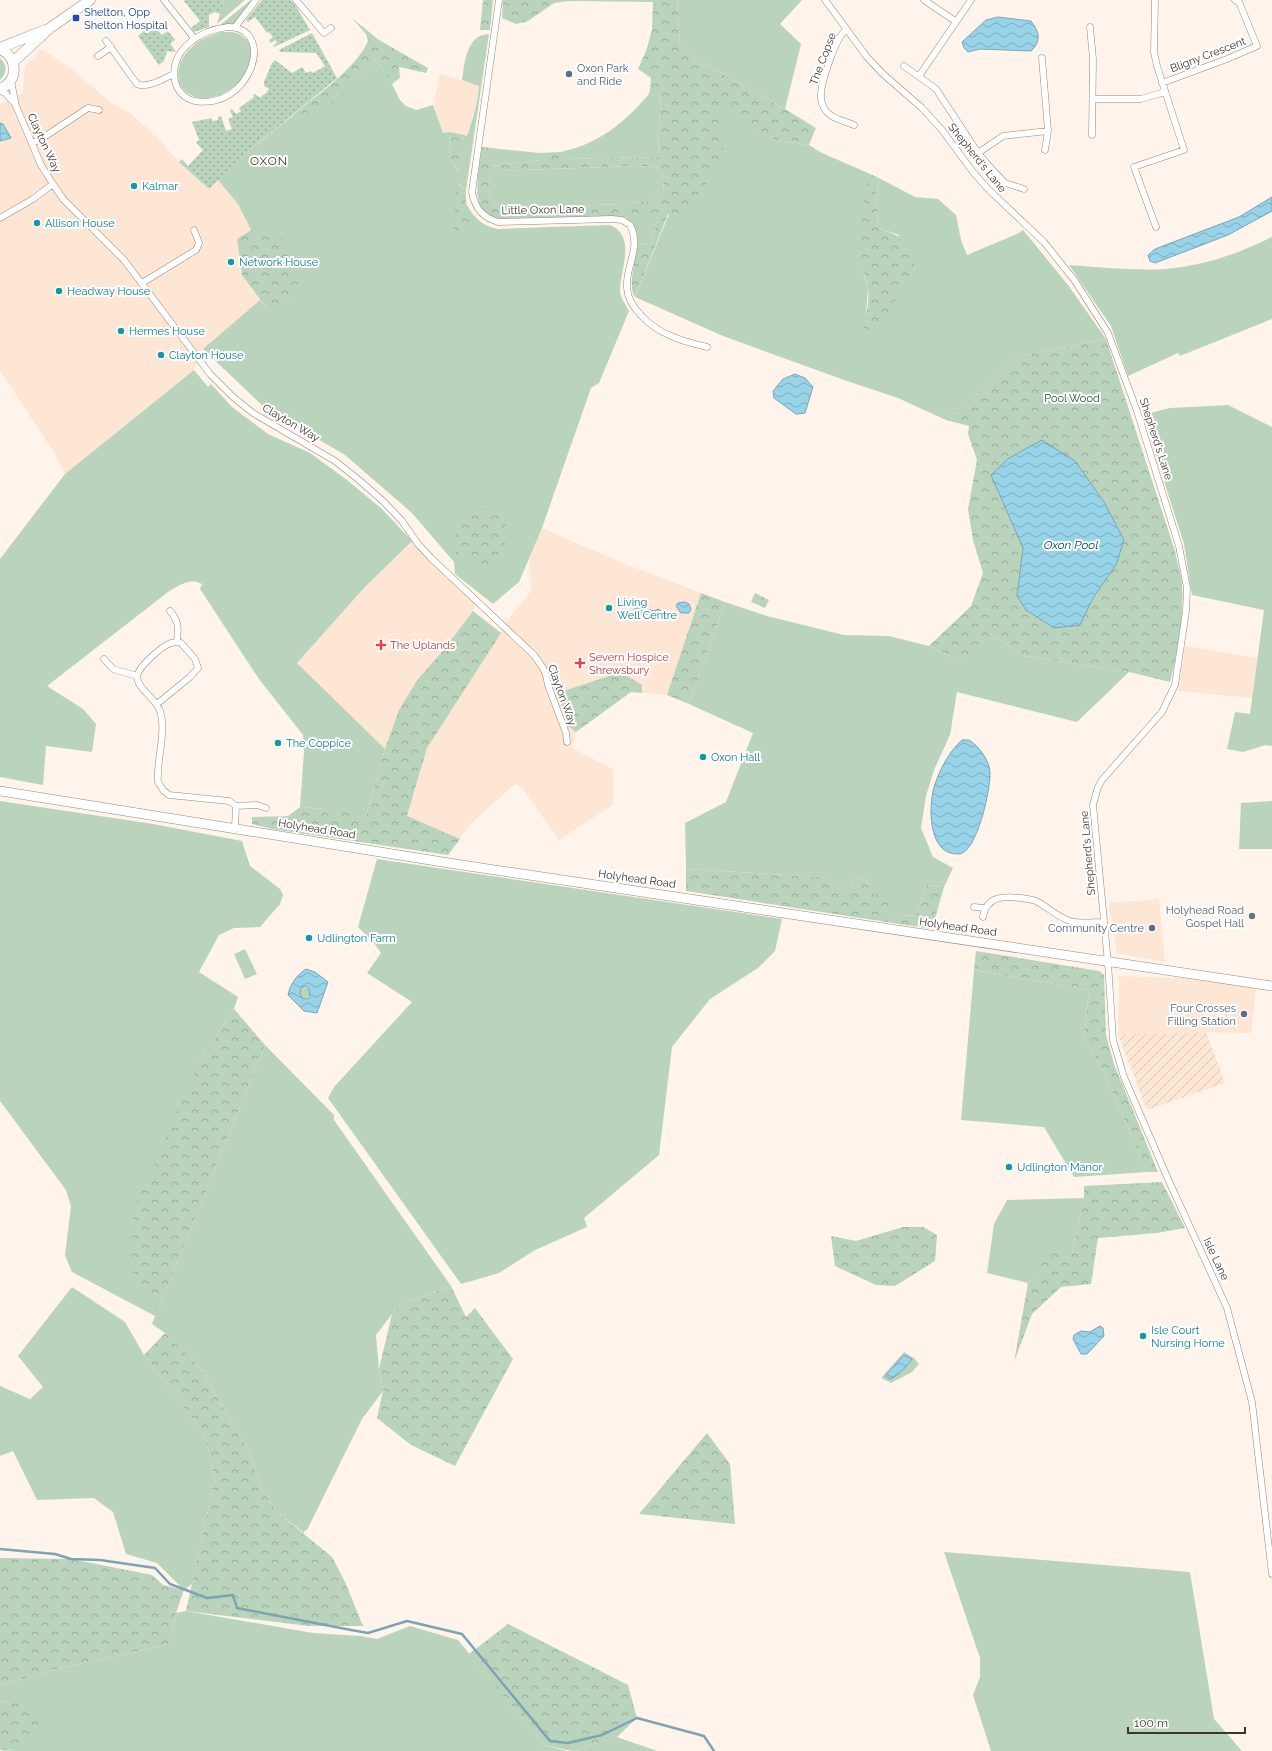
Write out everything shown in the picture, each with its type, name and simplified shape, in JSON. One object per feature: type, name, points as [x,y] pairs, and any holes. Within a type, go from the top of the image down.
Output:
[{"type":"main road","points":[[13,62],[50,28],[90,0]]},
{"type":"main road","points":[[0,48],[50,28]]},
{"type":"main road","points":[[0,48],[8,54],[13,62],[14,74],[11,81],[0,90]]},
{"type":"main road","name":"Holyhead Road","points":[[0,791],[463,865],[1272,986]]},
{"type":"street","points":[[164,0],[194,38]]},
{"type":"street","points":[[235,27],[256,0]]},
{"type":"street","points":[[296,0],[324,33],[331,28]]},
{"type":"street","name":"Little Oxon Lane","points":[[499,0],[472,192],[476,206],[484,217],[498,222],[622,220],[630,225],[635,241],[626,288],[630,302],[652,325],[668,335],[707,347]]},
{"type":"street","name":"Shepherd's Lane","points":[[825,0],[867,58],[922,108],[942,130],[972,172],[1044,242],[1092,305],[1108,333],[1118,360],[1137,414],[1179,546],[1187,588],[1186,611],[1175,685],[1162,712],[1102,780],[1095,797],[1093,811],[1108,962]]},
{"type":"street","points":[[924,0],[956,22]]},
{"type":"street","points":[[919,76],[971,0]]},
{"type":"street","points":[[1155,0],[1154,52],[1162,83],[1184,150],[1134,167],[1156,227]]},
{"type":"street","name":"Bligny Crescent","points":[[1162,83],[1227,59],[1257,46],[1239,2],[1235,0]]},
{"type":"street","points":[[1090,26],[1092,40],[1092,135]]},
{"type":"street","points":[[235,27],[246,33],[250,38],[255,52],[254,59],[248,76],[233,92],[210,102],[192,100],[178,90],[176,87],[174,74],[180,54],[194,38],[219,28],[235,27]]},
{"type":"street","name":"The Copse","points":[[846,30],[840,38],[835,51],[822,87],[821,96],[822,102],[828,113],[854,125]]},
{"type":"street","points":[[106,41],[134,81],[142,86],[174,74]]},
{"type":"street","points":[[98,56],[111,47]]},
{"type":"street","points":[[1042,58],[1048,131],[1045,150]]},
{"type":"street","points":[[904,66],[936,89],[978,153],[1006,183],[1024,189]]},
{"type":"street","name":"Clayton Way","points":[[11,81],[16,106],[41,165],[63,199],[124,260],[210,374],[233,397],[253,413],[335,461],[359,480],[384,502],[402,521],[418,544],[431,558],[534,655],[546,675],[548,685],[566,733],[567,742]]},
{"type":"street","name":"Clayton Way","points":[[0,90],[16,106]]},
{"type":"street","points":[[1093,99],[1141,100],[1165,92]]},
{"type":"street","points":[[32,143],[88,108],[99,110]]},
{"type":"street","points":[[978,153],[1003,136],[1048,131]]},
{"type":"street","points":[[0,218],[33,199],[53,184]]},
{"type":"street","points":[[142,283],[196,250],[199,243],[194,230]]},
{"type":"street","points":[[170,611],[177,620],[177,642]]},
{"type":"street","points":[[157,704],[190,677],[198,668],[195,659],[181,643],[170,643],[164,647],[141,667],[137,676],[139,683],[157,704],[161,715],[162,724],[157,776],[160,786],[166,793],[174,796],[229,801],[236,806],[257,805],[266,808]]},
{"type":"street","points":[[104,659],[113,669],[137,676]]},
{"type":"street","points":[[235,828],[236,806]]},
{"type":"street","points":[[983,917],[984,908],[992,901],[999,898],[1014,897],[1034,900],[1058,916],[1070,921],[1104,922]]},
{"type":"street","points":[[974,907],[984,908]]},
{"type":"street","name":"Isle Lane","points":[[1108,962],[1113,1040],[1124,1077],[1168,1179],[1227,1308],[1243,1366],[1252,1402],[1272,1574]]},
{"type":"shaded area","points":[[42,49],[73,70],[110,102],[130,113],[156,136],[179,162],[209,189],[218,180],[238,204],[251,230],[237,239],[242,275],[260,300],[203,349],[194,370],[65,474],[53,451],[0,371],[0,105],[23,93],[25,66]]},
{"type":"shaded area","points":[[440,74],[479,85],[478,103],[467,136],[450,132],[443,133],[433,105]]},
{"type":"shaded area","name":"Severn Hospice Shrewsbury","points":[[542,528],[620,562],[701,593],[667,695],[631,692],[576,732],[572,748],[613,769],[613,805],[559,840],[522,788],[515,784],[468,826],[460,839],[407,817],[427,748],[508,620],[531,591],[529,557]]},
{"type":"shaded area","name":"The Uplands","points":[[412,541],[475,604],[473,611],[399,710],[385,749],[297,663],[364,588]]},
{"type":"shaded area","points":[[1185,646],[1257,658],[1252,698],[1178,691]]},
{"type":"shaded area","points":[[1159,899],[1165,962],[1117,953],[1109,903]]},
{"type":"shaded area","points":[[1119,976],[1180,978],[1256,988],[1251,1033],[1206,1032],[1118,1035]]},
{"type":"shaded area","points":[[1206,1032],[1225,1083],[1147,1110],[1118,1035]]},
{"type":"green space","points":[[224,0],[245,0],[217,24]]},
{"type":"green space","points":[[224,0],[220,14],[215,12],[209,15],[209,27],[194,32],[191,28],[200,21],[184,1]]},
{"type":"green space","points":[[251,0],[233,24],[220,25]]},
{"type":"green space","points":[[262,0],[290,0],[294,3],[310,30],[274,47],[273,46],[277,42],[275,40],[271,43],[269,40],[273,37],[269,32],[267,33],[255,17],[248,22],[246,20]]},
{"type":"green space","points":[[483,0],[493,0],[490,30],[480,30]]},
{"type":"green space","points":[[503,0],[677,0],[680,45],[691,56],[816,128],[809,145],[776,140],[720,106],[723,152],[690,214],[668,214],[635,297],[633,293],[632,280],[638,245],[650,244],[658,217],[502,219],[491,216],[483,210],[478,197],[477,188],[482,147],[491,148],[492,166],[540,160],[540,153],[560,152],[560,159],[658,157],[661,89],[650,89],[651,78],[638,69],[646,51],[652,30],[653,2],[569,1],[554,3],[528,21],[516,24],[502,18]],"holes":[[[634,166],[656,167],[662,171],[664,190],[661,194],[650,201],[623,204],[537,207],[496,206],[491,198],[489,188],[491,178],[497,171]]]},
{"type":"green space","points":[[677,0],[802,0],[780,24],[801,44],[785,109],[691,56],[680,45]]},
{"type":"green space","points":[[352,18],[379,40],[428,68],[426,73],[399,67],[400,78],[392,84],[375,58],[358,80],[331,105],[326,104],[296,119],[292,116],[345,72],[362,52],[368,41],[366,34]]},
{"type":"green space","points":[[155,28],[162,35],[168,31],[175,40],[170,43],[176,52],[167,51],[164,61],[159,65],[138,36],[145,30],[148,33]]},
{"type":"green space","points":[[220,32],[239,34],[249,43],[252,53],[250,64],[236,85],[225,93],[213,97],[201,98],[191,95],[184,90],[180,84],[178,76],[182,60],[186,53],[199,41]]},
{"type":"green space","points":[[312,33],[337,78],[243,156],[209,189],[179,162],[182,159],[188,166],[203,150],[196,143],[199,140],[192,122],[212,118],[212,121],[218,120],[218,117],[221,116],[226,131],[232,129],[228,119],[233,117],[230,111],[232,109],[236,114],[241,111],[239,108],[254,97],[253,95],[255,94],[260,98],[265,94],[269,89],[264,86],[264,82],[272,63],[275,60],[292,73],[302,67],[306,73],[311,71],[313,73],[325,66],[316,53],[280,52],[279,50]]},
{"type":"green space","points":[[489,34],[466,190],[458,183],[468,215],[466,203],[478,220],[497,229],[610,225],[618,230],[623,237],[625,245],[620,293],[629,311],[599,383],[591,388],[542,528],[519,582],[493,604],[455,574],[454,562],[412,513],[345,455],[265,408],[203,349],[260,300],[268,310],[295,295],[274,230],[251,230],[238,204],[218,180],[243,156],[292,116],[296,119],[326,103],[358,80],[375,58],[392,84],[400,100],[406,106],[416,110],[433,105],[443,133],[450,132],[449,156],[458,171],[464,135],[467,136],[473,117],[478,99],[479,86],[462,80],[466,58],[471,44],[481,36]]},
{"type":"green space","points":[[0,58],[6,69],[0,80]]},
{"type":"green space","points":[[650,89],[661,89],[658,157],[560,159],[560,152],[587,144],[610,131],[640,104],[649,94]]},
{"type":"green space","points":[[720,105],[776,140],[809,145],[822,153],[868,173],[867,194],[861,220],[858,256],[868,287],[866,315],[899,235],[878,228],[876,193],[879,178],[915,197],[938,199],[956,215],[961,240],[967,255],[1023,230],[1068,285],[1106,339],[1018,357],[946,420],[898,398],[723,336],[635,297],[669,214]]},
{"type":"green space","points":[[450,132],[464,135],[459,172],[449,156]]},
{"type":"green space","points":[[491,148],[540,153],[540,160],[491,166]]},
{"type":"green space","points":[[634,166],[656,167],[662,171],[664,191],[650,201],[623,204],[537,207],[496,206],[491,198],[489,188],[491,178],[497,171]]},
{"type":"green space","points":[[868,173],[879,178],[876,193],[878,228],[894,234],[902,240],[908,249],[914,265],[886,321],[859,348],[866,318],[868,288],[858,255],[858,235]]},
{"type":"green space","points":[[457,183],[466,190],[466,203],[473,232],[453,231]]},
{"type":"green space","points":[[625,217],[658,217],[650,244],[638,245],[635,230]]},
{"type":"green space","points":[[251,230],[274,230],[293,252],[299,266],[298,284],[295,295],[268,310],[242,275],[237,239]]},
{"type":"green space","points":[[1272,237],[1272,319],[1180,356],[1178,353],[1128,376],[1111,326],[1069,265],[1141,270],[1164,269],[1192,265],[1220,258],[1246,249]]},
{"type":"green space","name":"Pool Wood","points":[[1106,339],[1175,551],[1182,582],[1181,623],[1176,659],[1170,682],[1129,672],[1025,656],[995,637],[985,640],[983,651],[961,661],[929,646],[971,606],[983,573],[973,540],[968,509],[977,460],[968,434],[969,426],[946,420],[1018,357]],"holes":[[[1023,548],[1116,565],[1093,598],[1080,624],[1017,596]]]},
{"type":"green space","points":[[194,370],[208,387],[211,384],[232,407],[268,434],[310,453],[347,480],[382,509],[412,541],[364,588],[297,663],[385,749],[365,820],[357,816],[341,812],[300,807],[304,752],[303,735],[259,679],[200,589],[202,584],[193,581],[184,583],[168,592],[47,686],[83,709],[96,724],[92,752],[46,746],[43,785],[0,777],[0,559],[65,474]]},
{"type":"green space","points":[[1228,405],[1272,427],[1272,746],[1266,745],[1243,752],[1227,749],[1235,712],[1250,714],[1264,610],[1192,595],[1184,544],[1143,415],[1170,408]]},
{"type":"green space","points":[[492,508],[506,523],[503,535],[505,544],[500,562],[478,564],[456,555],[454,545],[456,526],[472,511]]},
{"type":"green space","points":[[701,593],[725,602],[689,704],[667,695]]},
{"type":"green space","points":[[755,593],[769,600],[765,608],[751,602]]},
{"type":"green space","points":[[725,602],[767,616],[844,635],[889,636],[929,646],[961,661],[985,640],[995,637],[1025,656],[1129,672],[1077,722],[957,692],[950,735],[934,770],[926,796],[921,828],[933,857],[953,868],[944,887],[927,885],[916,916],[888,914],[871,894],[866,880],[855,878],[849,887],[838,889],[822,877],[686,869],[685,823],[726,802],[753,733],[689,704]]},
{"type":"green space","points":[[473,611],[501,633],[427,748],[407,816],[460,839],[448,855],[272,829],[252,824],[252,817],[288,816],[300,807],[338,810],[353,814],[365,820],[385,749],[399,710],[418,679],[442,652]]},
{"type":"green space","points":[[615,674],[627,676],[642,685],[642,693],[631,692],[576,732],[568,726],[558,693]]},
{"type":"green space","points":[[0,801],[153,824],[242,841],[250,866],[280,889],[283,895],[280,904],[260,927],[234,928],[219,935],[199,972],[238,997],[234,1009],[200,1060],[158,1310],[265,1045],[334,1115],[334,1120],[451,1286],[405,1303],[392,1314],[376,1335],[379,1369],[383,1391],[362,1419],[307,1530],[305,1530],[304,1533],[277,1512],[261,1487],[249,1451],[198,1365],[165,1333],[152,1324],[155,1316],[72,1272],[65,1255],[71,1206],[66,1190],[0,1101]]},
{"type":"green space","points":[[1272,801],[1272,849],[1239,849],[1241,803]]},
{"type":"green space","points":[[377,859],[782,919],[775,951],[758,968],[710,999],[672,1047],[659,1155],[584,1218],[587,1227],[535,1250],[499,1273],[461,1284],[328,1098],[334,1087],[412,1002],[367,973],[381,953],[374,943],[358,927]]},
{"type":"green space","points":[[686,869],[822,877],[838,889],[849,887],[855,878],[866,880],[871,894],[888,895],[888,914],[916,916],[927,885],[944,887],[932,929],[686,891]]},
{"type":"green space","points":[[245,949],[257,974],[245,979],[234,954]]},
{"type":"green space","points":[[976,951],[1099,971],[1104,975],[1106,1035],[1114,1064],[1158,1172],[1147,1172],[1102,1068],[1084,1038],[1089,990],[974,970]]},
{"type":"green space","points":[[974,970],[1089,990],[1084,1038],[1102,1068],[1147,1172],[1074,1177],[1044,1127],[961,1120]]},
{"type":"green space","points":[[305,987],[309,989],[311,993],[309,997],[305,999],[301,997],[299,993],[301,989]]},
{"type":"green space","points":[[234,1009],[265,1045],[158,1310],[137,1286],[131,1263],[134,1209],[200,1060]]},
{"type":"green space","points":[[1162,1182],[1185,1228],[1157,1233],[1098,1238],[1091,1284],[1061,1287],[1032,1314],[1014,1362],[1028,1283],[1039,1278],[1041,1254],[1072,1253],[1084,1198],[1084,1186]]},
{"type":"green space","points":[[1084,1198],[1072,1253],[1039,1278],[1028,1283],[987,1273],[994,1224],[1007,1200]]},
{"type":"green space","points":[[903,1227],[923,1227],[937,1235],[935,1261],[895,1286],[876,1285],[835,1266],[831,1236],[856,1241]]},
{"type":"green space","points":[[451,1286],[466,1317],[475,1308],[513,1359],[455,1466],[411,1445],[377,1418],[383,1391],[379,1369],[392,1314],[405,1303]]},
{"type":"green space","points":[[72,1287],[125,1322],[144,1355],[205,1435],[215,1479],[192,1584],[184,1590],[157,1563],[126,1554],[113,1512],[94,1498],[37,1500],[13,1451],[0,1456],[0,1386],[30,1399],[43,1387],[18,1356]]},
{"type":"green space","points":[[165,1333],[198,1365],[249,1451],[261,1487],[277,1512],[332,1557],[345,1582],[363,1626],[308,1626],[186,1611],[215,1479],[205,1435],[144,1355]]},
{"type":"green space","points":[[904,1352],[914,1358],[919,1364],[912,1372],[891,1383],[881,1378]]},
{"type":"green space","points":[[707,1433],[730,1464],[735,1524],[639,1514]]},
{"type":"green space","points":[[944,1552],[1190,1572],[1214,1719],[1242,1751],[991,1751],[973,1695],[980,1677],[980,1658]]},
{"type":"green space","points":[[0,1558],[71,1559],[152,1575],[163,1585],[184,1590],[176,1613],[170,1644],[48,1671],[0,1686]]},
{"type":"green space","points":[[186,1611],[313,1633],[360,1636],[377,1639],[410,1626],[458,1640],[544,1745],[567,1751],[0,1751],[24,1748],[10,1701],[0,1702],[0,1686],[48,1671],[170,1644],[176,1613]]},
{"type":"green space","points":[[508,1624],[628,1685],[637,1718],[617,1737],[573,1751],[544,1745],[469,1654]]},
{"type":"green space","points":[[10,1701],[33,1707],[40,1716],[36,1733],[24,1749],[0,1750],[0,1702]]},
{"type":"green space","points":[[617,1737],[657,1751],[573,1751]]},
{"type":"water","points":[[998,17],[1031,21],[1036,28],[1038,36],[1037,44],[1031,51],[980,49],[968,52],[964,48],[962,42],[986,20]]},
{"type":"water","points":[[0,123],[3,124],[11,138],[0,141]]},
{"type":"water","points":[[1272,197],[1272,211],[1228,235],[1155,263],[1150,261],[1148,255],[1155,249],[1239,217]]},
{"type":"water","points":[[795,374],[805,378],[813,387],[805,413],[796,414],[774,398],[773,391],[783,379]]},
{"type":"water","name":"Oxon Pool","points":[[1042,440],[1075,461],[1104,502],[1124,540],[1116,565],[1093,598],[1080,625],[1054,628],[1026,610],[1017,596],[1023,548],[991,475],[1009,458]]},
{"type":"water","points":[[685,602],[689,604],[691,609],[689,613],[681,613],[676,606],[678,603]]},
{"type":"water","points":[[638,607],[654,611],[658,609],[661,611],[661,614],[658,616],[655,614],[636,614],[633,610]]},
{"type":"water","points":[[962,740],[969,740],[973,743],[986,758],[990,772],[990,780],[982,819],[977,832],[966,851],[959,854],[948,852],[941,847],[935,838],[932,827],[931,804],[935,784],[940,772],[949,755]]},
{"type":"water","points":[[306,969],[315,972],[328,982],[317,1013],[304,1011],[288,995],[292,984]],"holes":[[[306,986],[309,989],[310,998],[302,998],[300,993],[301,988]]]},
{"type":"water","points":[[1100,1326],[1103,1328],[1104,1336],[1087,1354],[1081,1354],[1073,1339],[1074,1335],[1081,1331],[1090,1332]]},
{"type":"water","points":[[904,1355],[912,1359],[896,1376],[890,1379],[885,1376]]},
{"type":"waterway","points":[[0,1549],[55,1554],[71,1559],[100,1560],[155,1568],[170,1584],[207,1598],[233,1595],[237,1608],[351,1630],[368,1633],[407,1621],[462,1634],[550,1741],[568,1743],[602,1735],[637,1718],[704,1736],[714,1751]]},
{"type":"place","name":"Shelton, Opp Shelton Hospital","points":[[76,18]]},
{"type":"place","name":"Oxon Park and Ride","points":[[569,74]]},
{"type":"place","name":"Kalmar","points":[[134,186]]},
{"type":"place","name":"Allison House","points":[[37,223]]},
{"type":"place","name":"Network House","points":[[231,262]]},
{"type":"place","name":"Headway House","points":[[59,291]]},
{"type":"place","name":"Hermes House","points":[[121,331]]},
{"type":"place","name":"Clayton House","points":[[161,355]]},
{"type":"place","name":"Living Well Centre","points":[[609,608]]},
{"type":"place","name":"The Uplands","points":[[381,645]]},
{"type":"place","name":"Severn Hospice Shrewsbury","points":[[580,663]]},
{"type":"place","name":"The Coppice","points":[[278,743]]},
{"type":"place","name":"Oxon Hall","points":[[703,757]]},
{"type":"place","name":"Holyhead Road Gospel Hall","points":[[1252,916]]},
{"type":"place","name":"Community Centre","points":[[1152,928]]},
{"type":"place","name":"Udlington Farm","points":[[309,938]]},
{"type":"place","name":"Four Crosses Filling Station","points":[[1244,1014]]},
{"type":"place","name":"Udlington Manor","points":[[1009,1167]]},
{"type":"place","name":"Isle Court Nursing Home","points":[[1143,1336]]},
{"type":"district","name":"OXON","points":[[269,161]]}]
